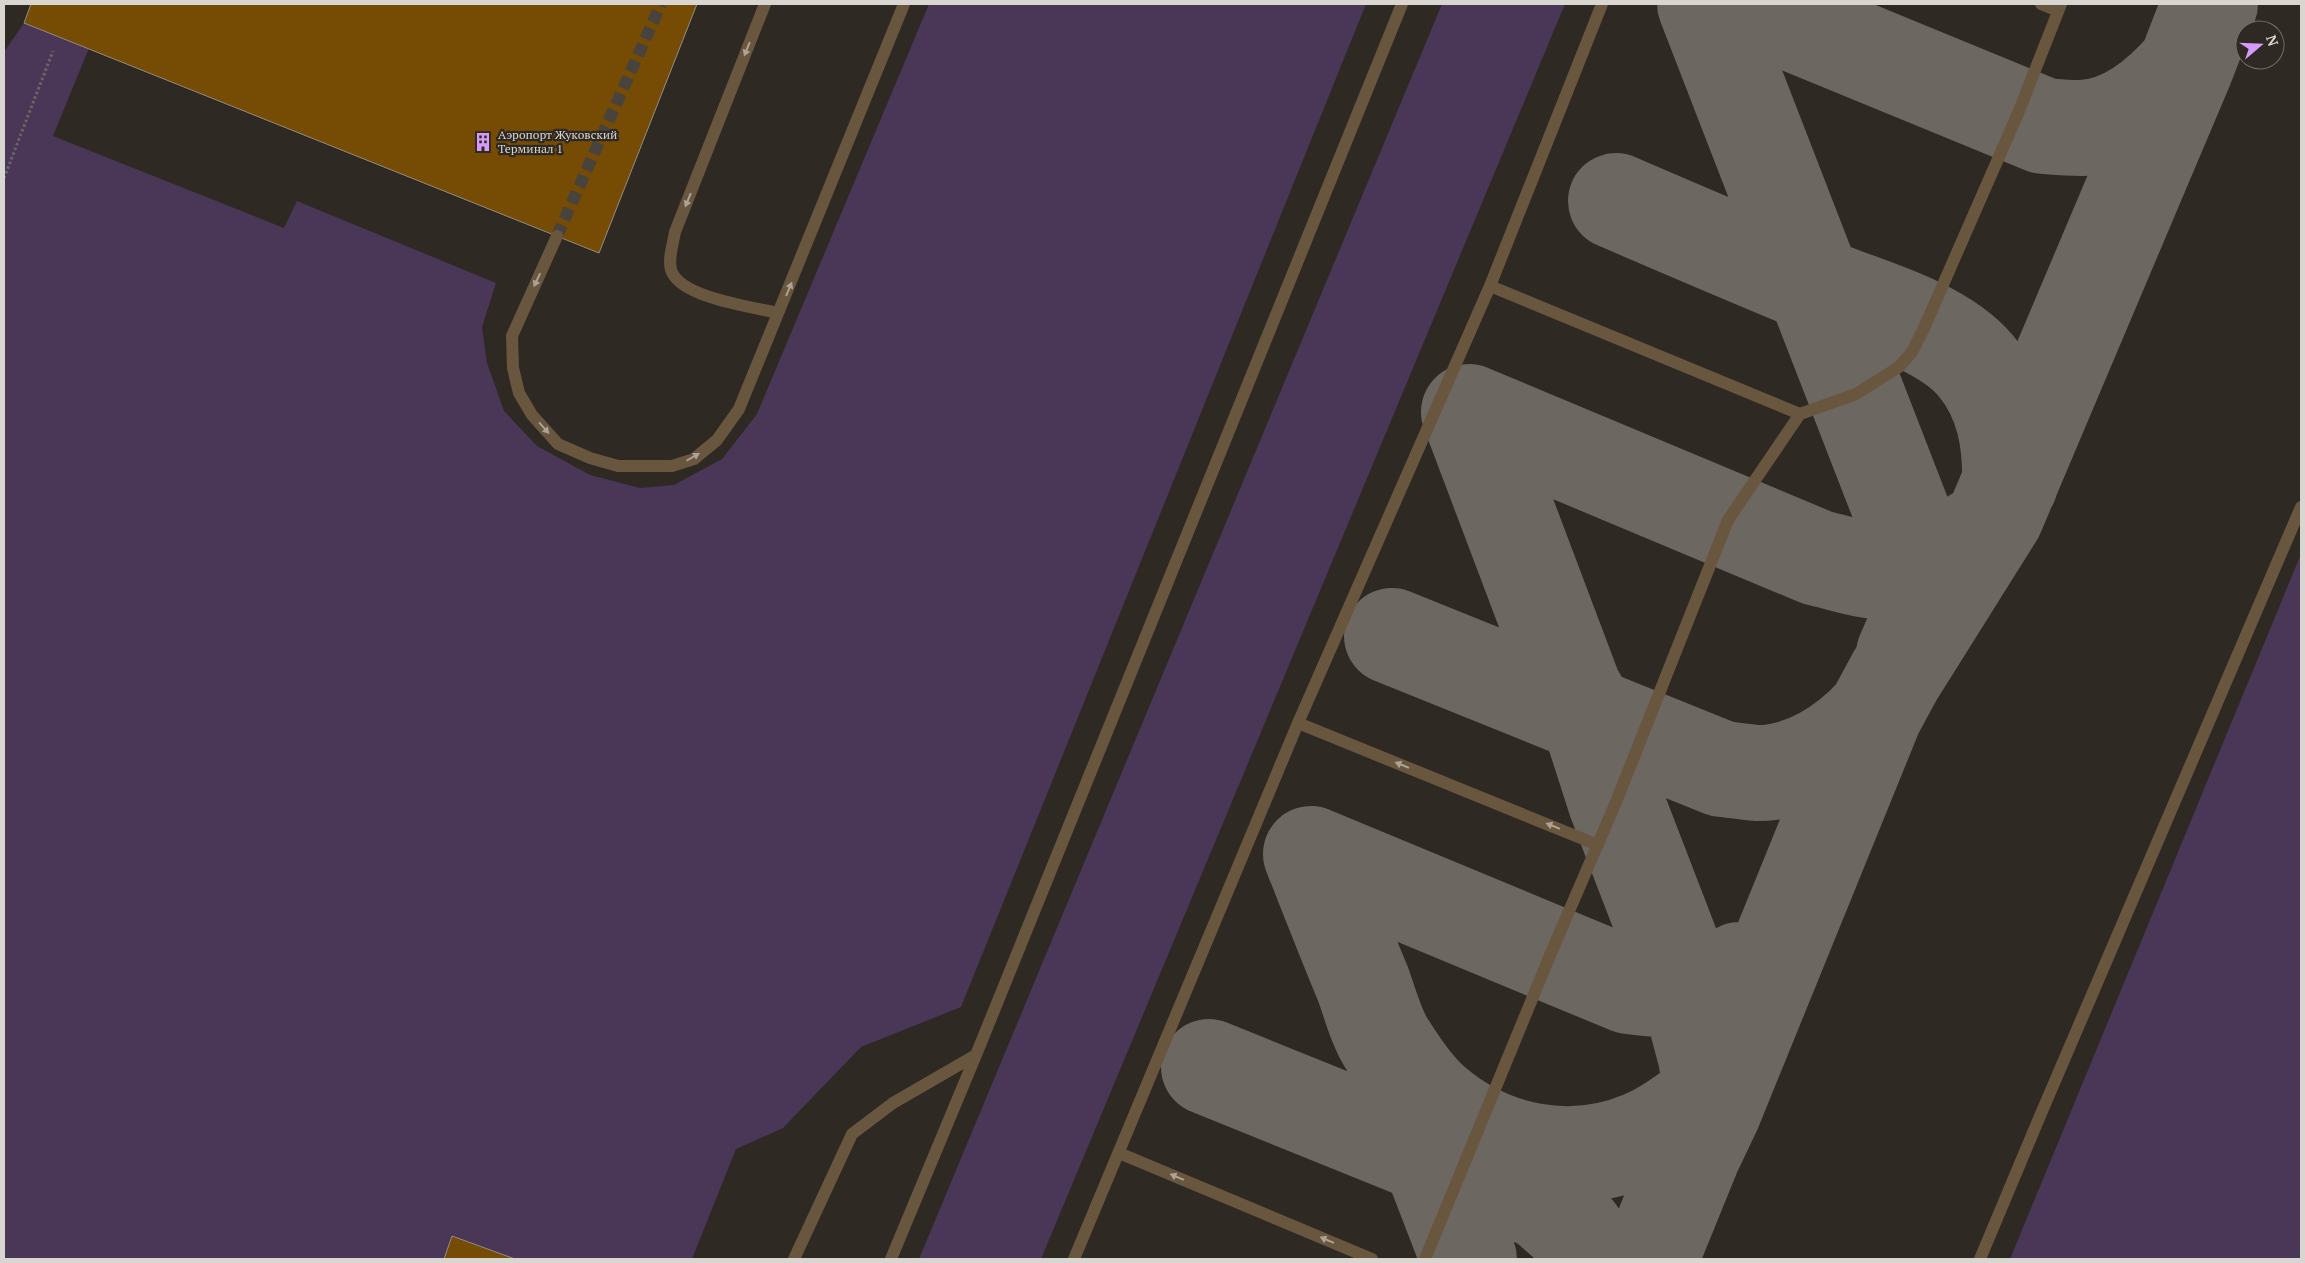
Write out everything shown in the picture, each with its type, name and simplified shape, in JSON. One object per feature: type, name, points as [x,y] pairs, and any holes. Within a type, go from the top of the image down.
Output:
[{"type":"lane","points":[[765,4],[675,232],[670,253],[671,270],[680,284],[697,293],[778,313]]},
{"type":"lane","points":[[557,236],[512,336],[513,368],[519,393],[532,415],[558,444],[590,458],[618,466],[672,466],[694,459],[717,440],[739,409],[904,4]]},
{"type":"lane","points":[[891,1259],[976,1055],[1402,4]]},
{"type":"lane","points":[[1074,1259],[1120,1153],[1298,722],[1490,286],[1602,4]]},
{"type":"lane","points":[[1425,1259],[1643,736],[1728,520],[1800,414],[1856,394],[1898,367],[1912,352],[2019,111],[2060,7],[2041,4]]},
{"type":"lane","points":[[1490,286],[1800,414]]},
{"type":"lane","points":[[1980,1259],[2301,508]]},
{"type":"lane","points":[[1298,722],[1598,845]]},
{"type":"lane","points":[[794,1259],[852,1134],[893,1103],[976,1055]]},
{"type":"lane","points":[[1120,1153],[1372,1259]]},
{"type":"path","points":[[4,178],[53,51]]},
{"type":"shaded area","points":[[929,4],[1366,4],[961,1007],[861,1047],[783,1128],[736,1149],[692,1259],[4,1259],[4,52],[24,23],[89,48],[53,136],[284,228],[297,201],[496,283],[482,327],[487,363],[504,411],[537,446],[590,475],[640,488],[674,485],[722,459],[757,414]]},
{"type":"shaded area","points":[[1442,4],[1565,4],[1041,1259],[919,1259]]},
{"type":"shaded area","points":[[2301,554],[2301,1259],[2010,1259]]},
{"type":"building","name":"Аэропорт Жуковский Терминал 1","points":[[31,4],[697,4],[599,253],[24,23]]},
{"type":"building","points":[[452,1236],[515,1259],[444,1259]]},
{"type":"taxiway","points":[[1705,4],[1922,564],[1920,617],[1904,654]]},
{"type":"taxiway","points":[[1747,4],[2044,126],[2082,128],[2113,122],[2153,98],[2186,66]]},
{"type":"taxiway","points":[[1650,1259],[1694,1151],[1714,1109],[1875,713],[1895,676],[1996,515],[2186,66],[2210,4]]},
{"type":"taxiway","points":[[1616,201],[1812,284],[1900,317],[1943,338],[1961,351],[1976,366],[1986,379],[1993,393],[2007,436],[2010,483]]},
{"type":"taxiway","points":[[1469,412],[1574,690],[1588,715],[1616,802],[1688,989],[1706,1057],[1714,1109]]},
{"type":"taxiway","points":[[1469,412],[1818,558],[1854,567],[1875,571],[1901,570],[1915,567],[1941,558],[1975,536]]},
{"type":"taxiway","points":[[1392,636],[1722,769],[1757,773],[1774,772],[1807,763],[1837,746],[1875,713]]},
{"type":"taxiway","points":[[1311,854],[1383,1037],[1420,1090],[1433,1103],[1456,1120],[1480,1134],[1506,1144],[1533,1151],[1560,1154],[1588,1153],[1615,1148],[1642,1139],[1674,1122],[1703,1101]]},
{"type":"taxiway","points":[[1311,854],[1629,986],[1658,989],[1686,988],[1713,982],[1740,970]]},
{"type":"taxiway","points":[[1209,1067],[1543,1202],[1576,1231],[1595,1259]]},
{"type":"taxiway","points":[[1415,1119],[1469,1259]]},
{"type":"tunnel","points":[[557,236],[661,4]]},
{"type":"place","name":"Аэропорт Жуковский Терминал 1","points":[[483,142]]}]
